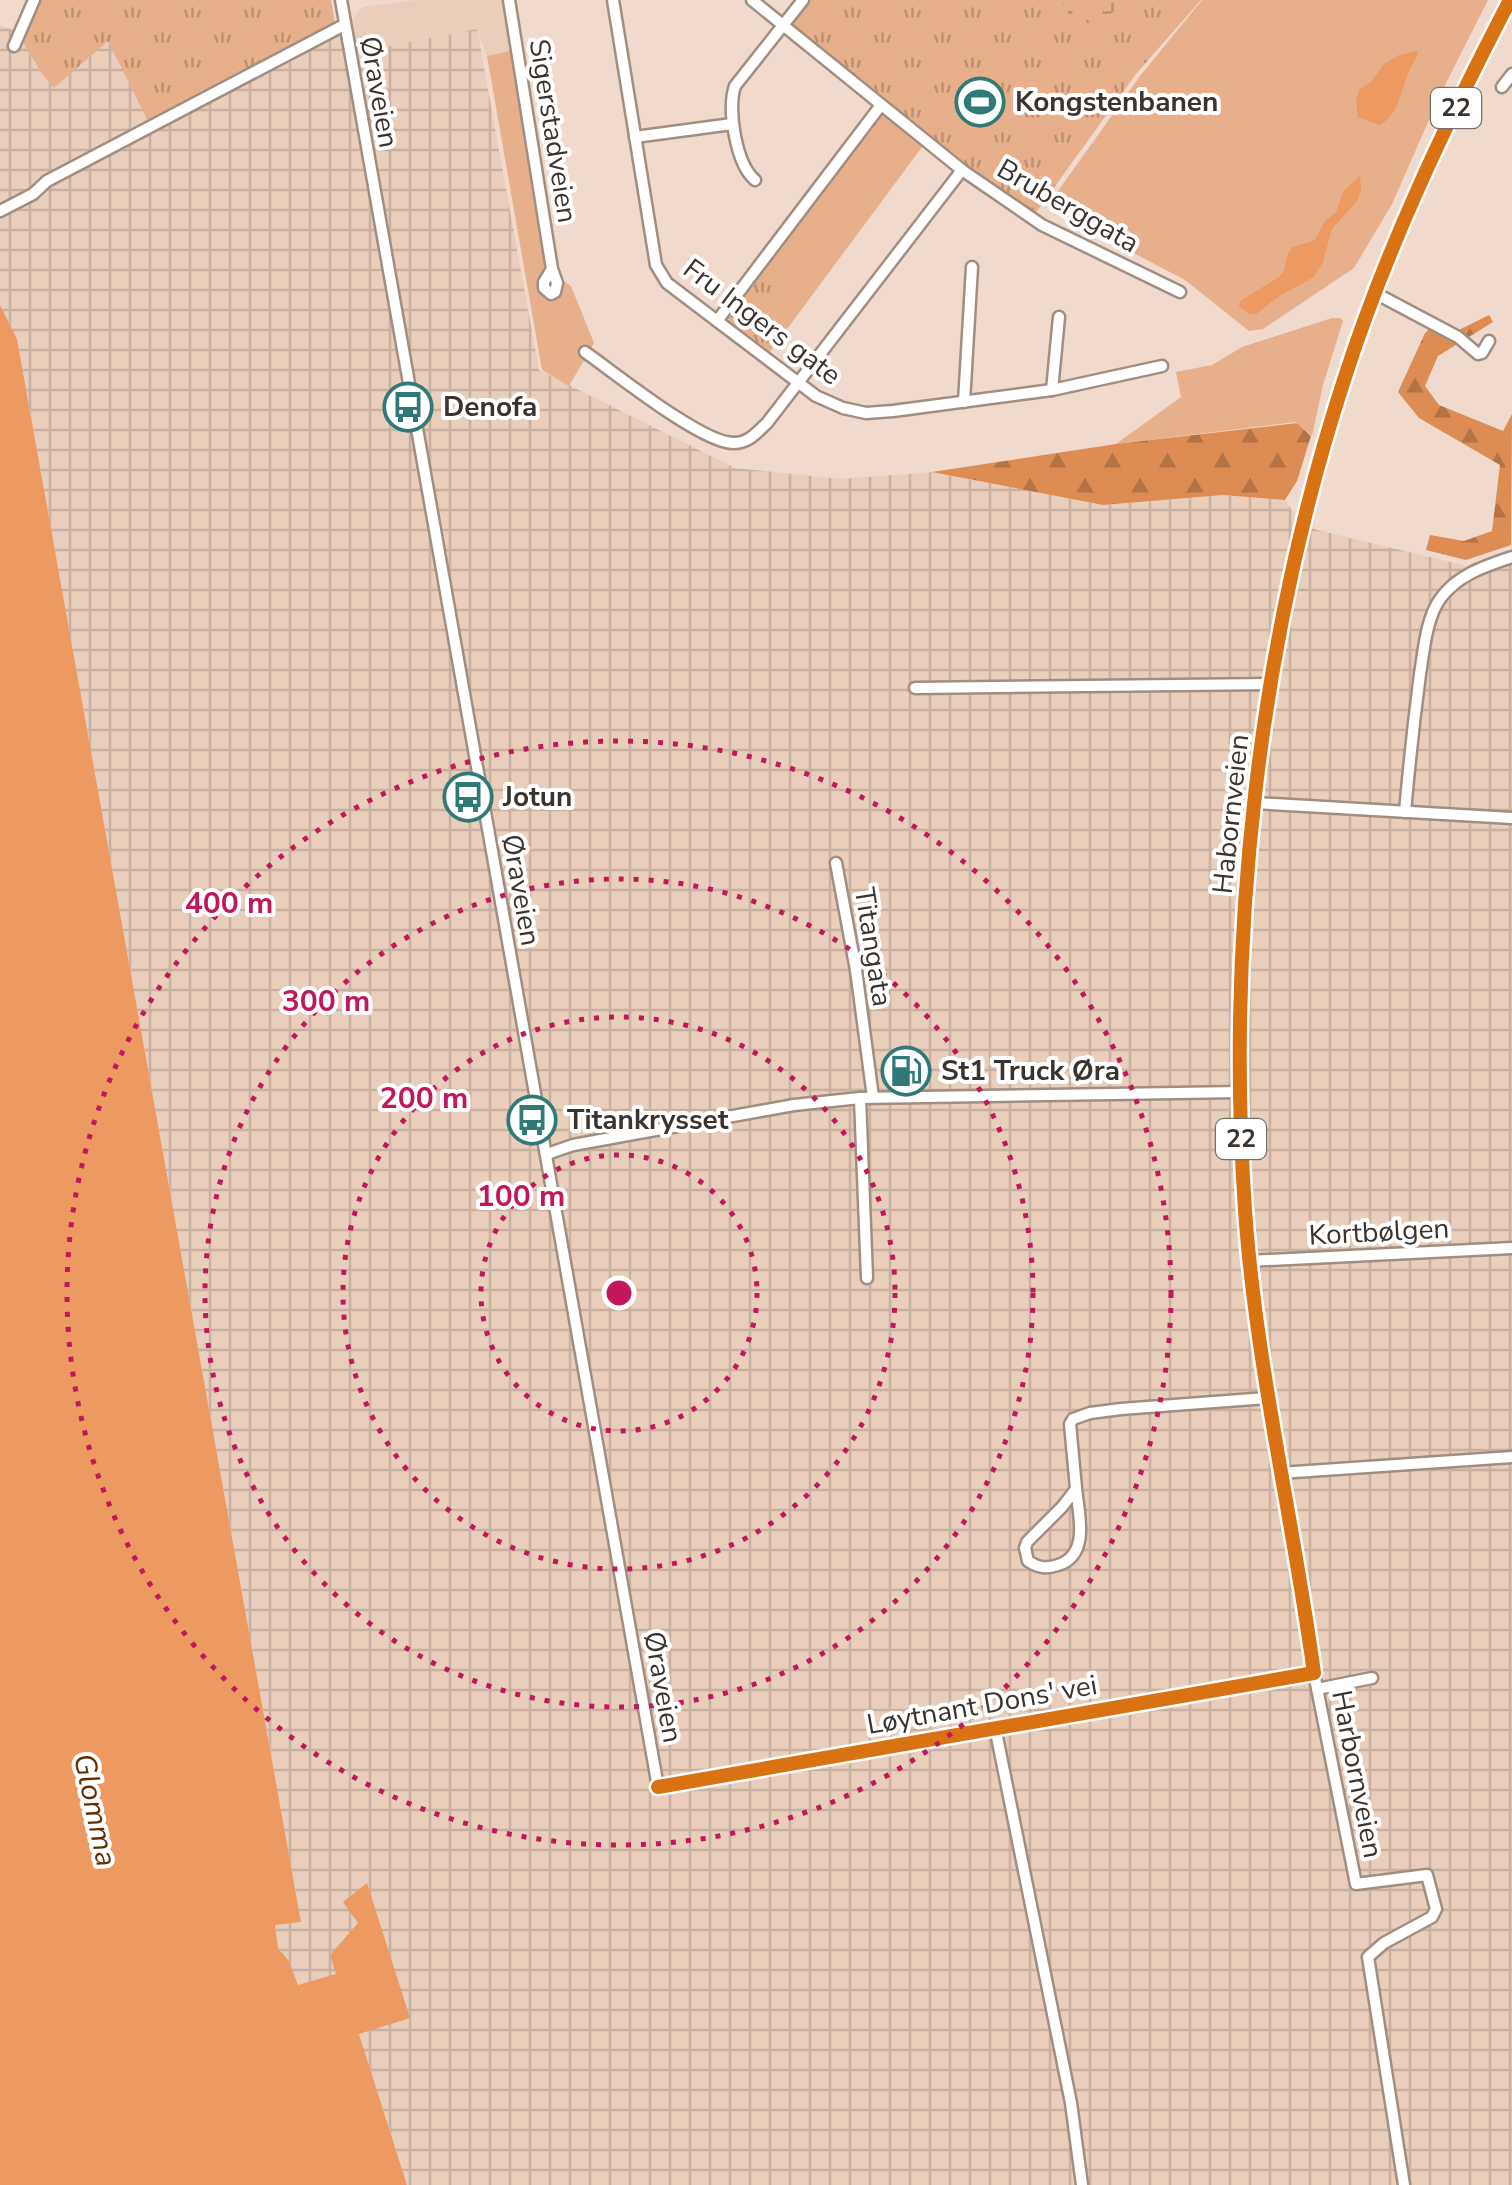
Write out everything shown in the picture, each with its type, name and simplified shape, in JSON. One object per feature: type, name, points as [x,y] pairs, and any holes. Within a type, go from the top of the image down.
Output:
[{"type":"highway","name":"Habornveien","points":[[1316,1681],[1267,1398],[1249,1261],[1243,1175],[1240,1092],[1247,876],[1255,803],[1287,602],[1313,488],[1346,374],[1425,171],[1510,0]]},
{"type":"highway","name":"Løytnant Dons' vei","points":[[658,1787],[995,1727],[1316,1681]]},
{"type":"street","points":[[14,46],[34,0]]},
{"type":"street","name":"Øraveien","points":[[344,0],[344,25],[658,1787]]},
{"type":"street","name":"Sigerstadveien","points":[[509,0],[552,269]]},
{"type":"street","name":"Fru Ingers gate","points":[[614,0],[656,265],[668,283],[798,384],[843,408],[893,412],[1052,390],[1162,366]]},
{"type":"street","name":"Bruberggata","points":[[752,0],[962,170],[1042,224],[1180,292]]},
{"type":"street","points":[[755,180],[740,158],[730,98],[735,86],[803,0]]},
{"type":"street","points":[[0,210],[33,194],[47,181],[344,25]]},
{"type":"street","points":[[1502,87],[1512,74]]},
{"type":"street","points":[[717,321],[881,105]]},
{"type":"street","points":[[636,137],[732,124]]},
{"type":"street","points":[[585,352],[713,439],[733,444],[748,440],[798,384],[962,170]]},
{"type":"street","points":[[964,402],[972,268]]},
{"type":"street","points":[[1375,293],[1458,338],[1478,354],[1489,341]]},
{"type":"street","points":[[1052,390],[1059,316]]},
{"type":"street","points":[[1405,812],[1413,724],[1430,619],[1452,586],[1477,570],[1512,557]]},
{"type":"street","points":[[915,688],[1272,684]]},
{"type":"street","points":[[1255,803],[1512,818]]},
{"type":"street","name":"Titangata","points":[[836,863],[856,970],[873,1097]]},
{"type":"street","points":[[547,1154],[573,1145],[743,1114],[860,1098],[1240,1092]]},
{"type":"street","points":[[860,1098],[866,1278]]},
{"type":"street","name":"Kortbølgen","points":[[1249,1261],[1512,1248]]},
{"type":"street","points":[[1076,1489],[1027,1542],[1028,1562],[1042,1568],[1052,1567],[1071,1558],[1078,1545],[1081,1530],[1070,1424],[1075,1417],[1090,1412],[1267,1398]]},
{"type":"street","points":[[1280,1474],[1512,1457]]},
{"type":"street","points":[[1316,1681],[1372,1678]]},
{"type":"street","name":"Harbornveien","points":[[1316,1681],[1356,1884],[1427,1875],[1436,1909],[1432,1917],[1384,1943],[1368,1957],[1404,2185]]},
{"type":"street","points":[[995,1727],[1068,2086],[1082,2185]]},
{"type":"shaded area","points":[[416,0],[506,0],[514,50],[487,56],[477,30],[354,49],[353,18],[363,7]]},
{"type":"shaded area","points":[[0,25],[13,30],[21,39],[42,74],[108,40],[336,29],[354,49],[367,50],[477,29],[539,370],[735,468],[841,479],[932,472],[1103,505],[1223,495],[1285,500],[1299,521],[1317,530],[1467,566],[1512,550],[1512,2185],[407,2185],[359,2034],[359,1923],[330,1955],[337,1974],[301,1986],[278,1948],[275,1925],[301,1922],[17,339],[0,305]]},
{"type":"green space","points":[[39,0],[331,0],[336,29],[151,127],[108,41],[54,88],[21,39]]},
{"type":"green space","points":[[811,0],[1061,0],[1073,22],[1089,23],[1102,19],[1125,0],[1201,0],[1136,74],[1035,214],[963,167],[791,26]]},
{"type":"green space","points":[[1061,0],[1125,0],[1102,19],[1081,24],[1073,23]]},
{"type":"green space","points":[[1202,0],[1488,0],[1392,204],[1354,268],[1263,329],[1249,331],[1185,280],[1055,212],[1058,191],[1140,76]]},
{"type":"green space","points":[[514,50],[549,265],[539,288],[545,297],[556,297],[560,292],[559,278],[571,286],[594,343],[569,386],[542,370],[487,56]]},
{"type":"green space","points":[[881,107],[925,143],[767,356],[720,320]]},
{"type":"green space","points":[[766,259],[782,285],[785,317],[764,350],[724,319]]},
{"type":"green space","points":[[1489,315],[1493,322],[1438,356],[1425,386],[1439,405],[1503,431],[1512,414],[1511,545],[1466,560],[1426,550],[1430,535],[1464,541],[1492,531],[1500,465],[1419,418],[1398,392],[1425,333],[1437,322],[1457,331]]},
{"type":"green space","points":[[1332,318],[1343,321],[1312,436],[1296,422],[1116,444],[1181,397],[1176,372],[1212,365],[1242,347]]},
{"type":"green space","points":[[1297,423],[1311,436],[1297,481],[1285,500],[1223,495],[1103,505],[932,472],[1116,444]]},
{"type":"water","points":[[1418,51],[1391,116],[1379,125],[1358,117],[1359,90],[1371,82],[1384,64],[1399,55]]},
{"type":"water","points":[[1360,176],[1357,201],[1332,229],[1323,262],[1314,277],[1256,314],[1239,307],[1240,301],[1279,277],[1293,247],[1315,240],[1325,221],[1336,212],[1344,190]]},
{"type":"water","name":"Glomma","points":[[0,305],[17,339],[301,1922],[275,1925],[278,1948],[289,1961],[298,1985],[336,1974],[330,1955],[358,1923],[343,1902],[367,1883],[410,2018],[359,2034],[407,2185],[0,2185]]},
{"type":"place","name":"Kongstenbanen","points":[[980,102]]},
{"type":"place","name":"Denofa","points":[[408,407]]},
{"type":"place","name":"Jotun","points":[[468,797]]},
{"type":"place","name":"St1 Truck Øra","points":[[906,1071]]},
{"type":"place","name":"Titankrysset","points":[[532,1120]]}]
